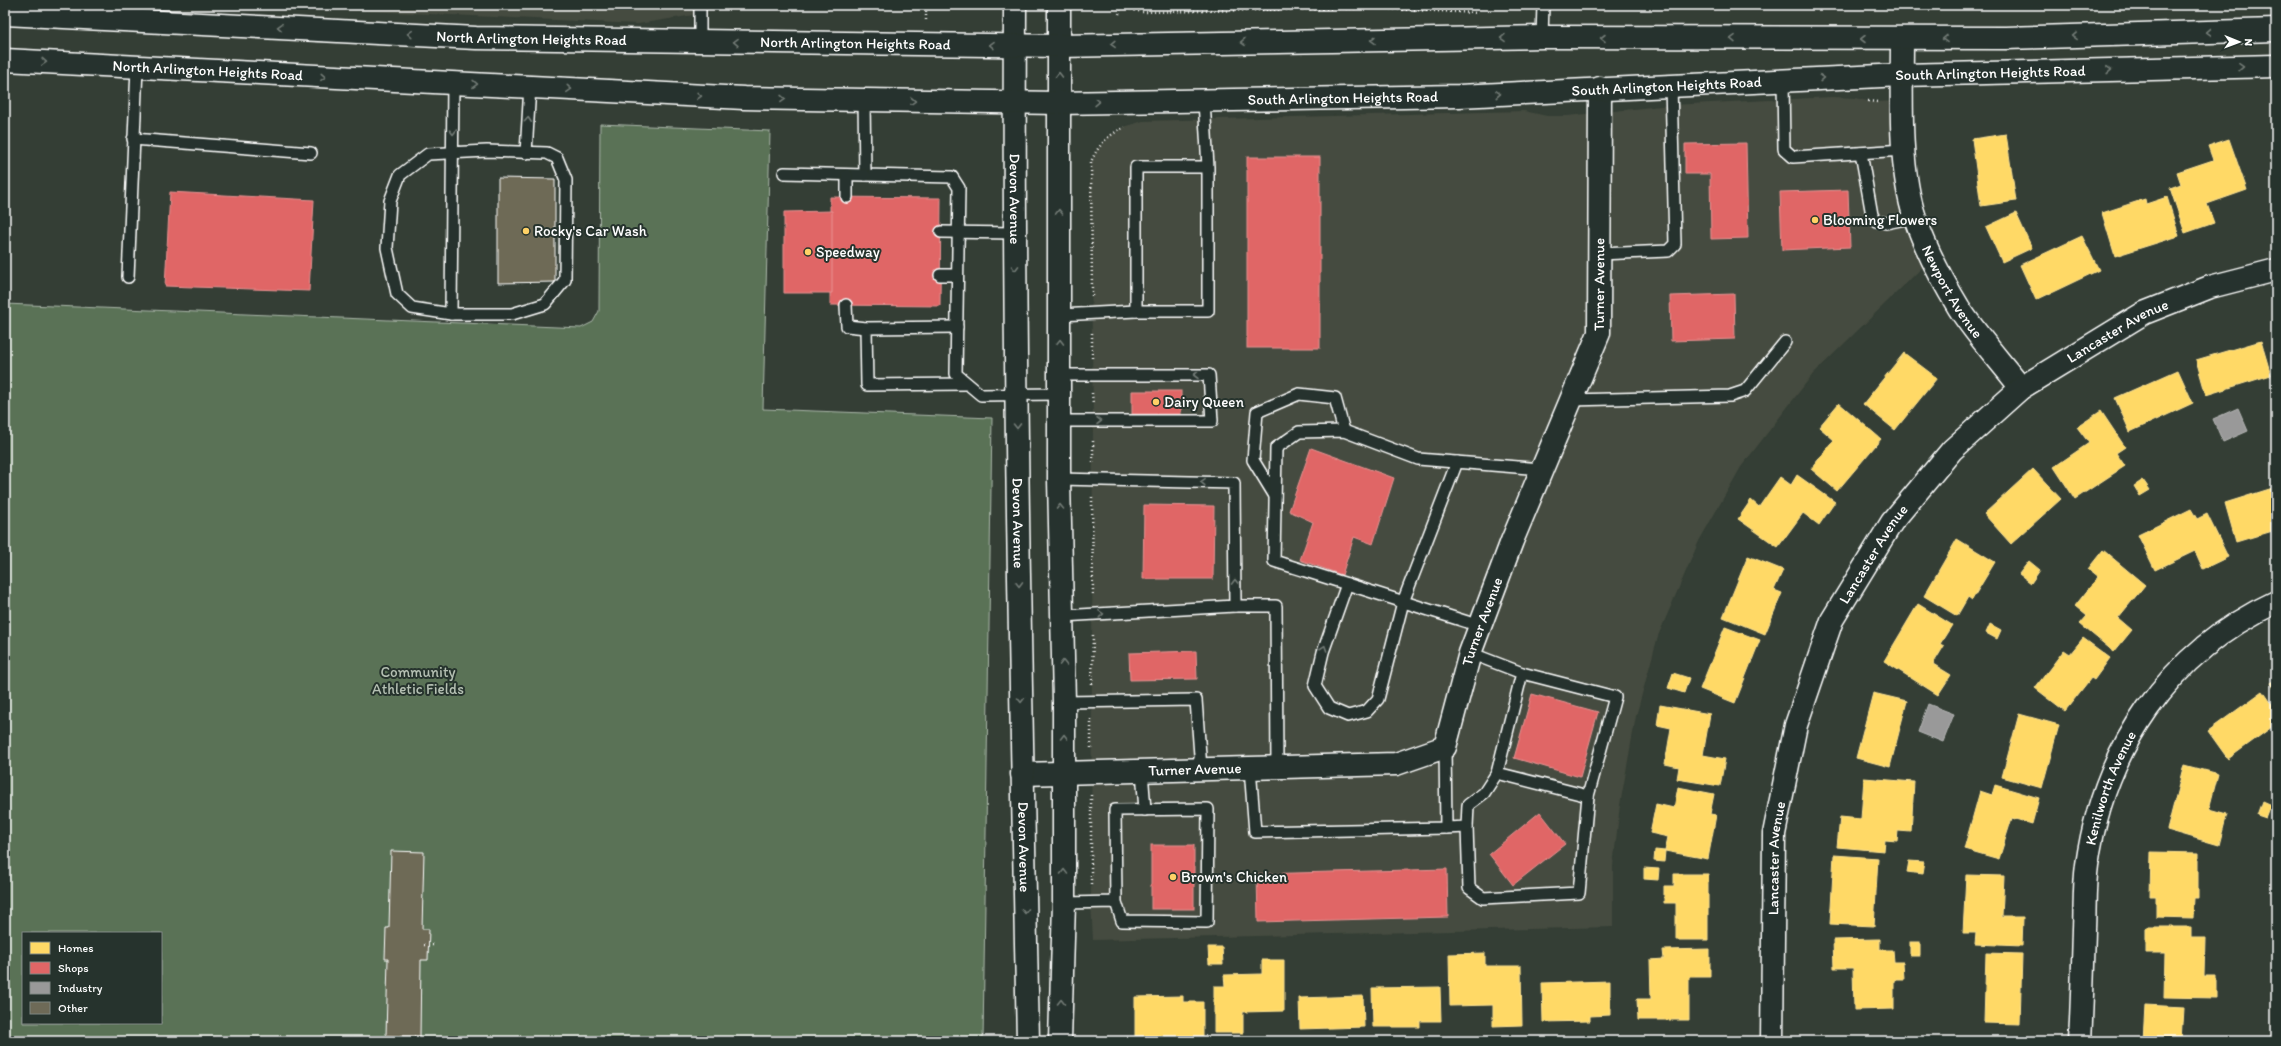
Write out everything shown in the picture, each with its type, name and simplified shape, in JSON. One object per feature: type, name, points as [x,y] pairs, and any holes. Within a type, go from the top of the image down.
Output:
[{"type":"main road","name":"Devon Avenue","points":[[1015,5],[1017,395],[1022,774],[1028,1041]]},
{"type":"main road","points":[[1059,5],[1059,385],[1064,702],[1064,903],[1060,1041]]},
{"type":"main road","name":"North Arlington Heights Road","points":[[5,14],[476,38],[1059,46]]},
{"type":"main road","points":[[1059,46],[1542,37],[1902,39],[2276,30]]},
{"type":"main road","name":"Newport Avenue","points":[[1902,39],[1904,150],[1909,189],[1915,217],[1932,258],[1960,309],[2021,388]]},
{"type":"main road","name":"North Arlington Heights Road","points":[[5,60],[453,84],[530,86],[665,95],[1058,103]]},
{"type":"main road","name":"South Arlington Heights Road","points":[[1058,103],[1459,96],[1600,88],[1902,75],[2276,66]]},
{"type":"main road","name":"Turner Avenue","points":[[1022,774],[1396,764],[1445,747],[1470,653],[1480,626],[1542,469],[1599,333],[1600,88]]},
{"type":"main road","name":"Lancaster Avenue","points":[[1772,1041],[1774,834],[1796,725],[1832,620],[1892,522],[1952,450],[2021,388],[2144,313],[2210,287],[2276,270]]},
{"type":"main road","name":"Kenilworth Avenue","points":[[2080,1041],[2087,867],[2096,816],[2113,768],[2133,730],[2155,697],[2198,652],[2247,615],[2276,602]]},
{"type":"lane","points":[[700,5],[700,41]]},
{"type":"lane","points":[[1542,37],[1543,5]]},
{"type":"lane","points":[[128,277],[137,68]]},
{"type":"lane","points":[[1783,80],[1784,149],[1793,157],[1904,150]]},
{"type":"lane","points":[[451,314],[454,153],[453,84]]},
{"type":"lane","points":[[1600,254],[1668,251],[1675,244],[1672,85]]},
{"type":"lane","points":[[526,153],[530,86]]},
{"type":"lane","points":[[864,100],[865,175]]},
{"type":"lane","points":[[1060,315],[1136,311],[1208,311],[1208,167],[1204,101]]},
{"type":"lane","points":[[133,139],[311,153]]},
{"type":"lane","points":[[487,151],[526,153],[547,153],[557,158],[564,171],[566,180],[565,280],[545,304],[512,314],[451,314],[412,308],[397,294],[387,248],[390,201],[400,175],[428,154],[487,151]]},
{"type":"lane","points":[[1861,153],[1872,215],[1876,221],[1886,223],[1915,217]]},
{"type":"lane","points":[[1136,311],[1136,167],[1208,167]]},
{"type":"lane","points":[[784,173],[952,177],[958,188],[956,374],[981,395],[1017,395],[1092,375],[1209,375],[1212,421],[1060,421]]},
{"type":"lane","points":[[847,175],[847,197]]},
{"type":"lane","points":[[941,232],[1015,233]]},
{"type":"lane","points":[[940,275],[957,275]]},
{"type":"lane","points":[[846,305],[847,326],[866,328],[956,327]]},
{"type":"lane","points":[[866,328],[867,385],[967,384]]},
{"type":"lane","points":[[1571,400],[1730,396],[1745,391],[1785,342]]},
{"type":"lane","points":[[1275,496],[1253,460],[1257,412],[1299,394],[1335,398],[1344,431]]},
{"type":"lane","points":[[1480,626],[1274,561],[1276,448],[1299,432],[1344,431],[1418,459],[1542,469]]},
{"type":"lane","points":[[1348,584],[1323,652],[1315,686],[1329,708],[1348,716],[1367,711],[1378,700],[1403,602],[1457,462]]},
{"type":"lane","points":[[1060,479],[1092,478],[1234,483],[1235,606]]},
{"type":"lane","points":[[1062,616],[1235,606],[1276,606],[1277,767]]},
{"type":"lane","points":[[1470,653],[1522,673],[1615,698],[1588,796],[1579,893],[1483,898],[1469,888],[1467,827],[1468,805],[1484,793],[1497,773],[1522,673]]},
{"type":"lane","points":[[1064,702],[1196,700],[1201,769]]},
{"type":"lane","points":[[1445,747],[1446,828]]},
{"type":"lane","points":[[1250,768],[1255,832],[1467,827]]},
{"type":"lane","points":[[1142,771],[1145,810]]},
{"type":"lane","points":[[1497,773],[1588,796]]},
{"type":"lane","points":[[1208,809],[1207,922],[1122,921],[1116,902],[1115,810],[1208,809]]},
{"type":"lane","points":[[1064,903],[1116,902]]},
{"type":"path","points":[[926,5],[926,24]]},
{"type":"path","points":[[1119,14],[1121,8]]},
{"type":"path","points":[[1865,101],[1870,102]]},
{"type":"path","points":[[1091,902],[1093,421],[1090,180],[1091,162],[1097,149],[1109,136],[1130,125]]},
{"type":"path","points":[[424,944],[433,945]]},
{"type":"shaded area","points":[[241,5],[700,5],[700,14],[638,24]]},
{"type":"shaded area","points":[[1832,97],[1855,98],[1871,102],[1902,101],[1932,258],[1813,374],[1741,467],[1699,541],[1658,636],[1636,716],[1620,805],[1613,866],[1613,927],[1093,940],[1091,902],[1093,421],[1090,180],[1091,162],[1097,149],[1109,136],[1124,127],[1143,121],[1524,111],[1547,116],[1567,116],[1671,105]]},
{"type":"green space","name":"Community Athletic Fields","points":[[600,124],[770,131],[763,409],[992,418],[983,1041],[5,1041],[5,304],[581,328],[593,322],[599,311]]},
{"type":"building: Homes","points":[[2006,134],[2016,201],[1981,206],[1972,139]]},
{"type":"building: Homes","points":[[2229,139],[2247,190],[2207,204],[2214,223],[2185,233],[2170,188],[2181,184],[2177,172],[2213,160],[2208,146]]},
{"type":"building: Homes","points":[[2276,160],[2276,189],[2273,161]]},
{"type":"building: Homes","points":[[2167,197],[2179,236],[2115,256],[2102,213],[2145,199],[2146,204]]},
{"type":"building: Homes","points":[[2016,213],[2032,248],[2002,262],[1986,227]]},
{"type":"building: Homes","points":[[2082,236],[2099,270],[2036,300],[2020,265]]},
{"type":"building: Homes","points":[[2261,341],[2271,375],[2206,395],[2196,360]]},
{"type":"building: Homes","points":[[1904,353],[1937,378],[1895,430],[1863,404]]},
{"type":"building: Homes","points":[[2178,370],[2193,403],[2130,432],[2115,398]]},
{"type":"building: Homes","points":[[1839,403],[1881,439],[1837,491],[1811,469],[1834,440],[1819,427]]},
{"type":"building: Homes","points":[[2101,411],[2125,447],[2116,453],[2125,466],[2075,499],[2054,467],[2089,443],[2077,427]]},
{"type":"building: Homes","points":[[2033,469],[2061,499],[2011,544],[1984,514]]},
{"type":"building: Homes","points":[[1797,475],[1835,502],[1819,525],[1803,513],[1778,547],[1738,519],[1751,500],[1759,507],[1780,477],[1791,485]]},
{"type":"building: Homes","points":[[2143,480],[2150,490],[2140,496],[2134,486]]},
{"type":"building: Homes","points":[[2276,487],[2276,530],[2236,542],[2225,503]]},
{"type":"building: Homes","points":[[2191,509],[2197,519],[2207,514],[2228,557],[2203,569],[2195,551],[2155,570],[2138,535]]},
{"type":"building: Homes","points":[[1957,539],[1995,562],[1972,600],[1968,597],[1957,616],[1924,596]]},
{"type":"building: Homes","points":[[2103,550],[2145,585],[2118,618],[2132,630],[2114,652],[2080,624],[2087,616],[2075,606],[2098,577],[2088,569]]},
{"type":"building: Homes","points":[[1748,556],[1783,570],[1774,590],[1782,593],[1765,634],[1723,617]]},
{"type":"building: Homes","points":[[2029,561],[2040,570],[2031,583],[2019,574]]},
{"type":"building: Homes","points":[[1918,604],[1952,625],[1940,644],[1944,646],[1933,664],[1951,675],[1938,695],[1884,661]]},
{"type":"building: Homes","points":[[1990,624],[2001,630],[1997,639],[1986,633]]},
{"type":"building: Homes","points":[[1725,627],[1760,640],[1735,703],[1700,689]]},
{"type":"building: Homes","points":[[2083,638],[2110,658],[2094,680],[2091,678],[2065,711],[2035,688],[2064,650],[2070,654]]},
{"type":"building: Homes","points":[[1673,673],[1689,678],[1684,693],[1668,688]]},
{"type":"building: Homes","points":[[2276,678],[2276,691],[2270,682]]},
{"type":"building: Homes","points":[[2263,691],[2276,710],[2276,724],[2228,759],[2208,731]]},
{"type":"building: Homes","points":[[1873,693],[1907,701],[1890,767],[1856,758]]},
{"type":"building: Homes","points":[[1660,705],[1710,714],[1703,755],[1725,759],[1720,786],[1677,779],[1679,767],[1665,764],[1671,728],[1657,725]]},
{"type":"building: Homes","points":[[2019,714],[2059,725],[2042,788],[2002,777]]},
{"type":"building: Homes","points":[[2184,765],[2218,774],[2209,809],[2227,814],[2219,845],[2167,830]]},
{"type":"building: Homes","points":[[1864,778],[1914,782],[1911,832],[1898,831],[1897,841],[1885,840],[1884,851],[1837,847],[1840,817],[1861,819]]},
{"type":"building: Homes","points":[[1995,785],[2039,798],[2032,824],[2012,818],[1999,859],[1964,849],[1980,791],[1992,795]]},
{"type":"building: Homes","points":[[1678,787],[1714,794],[1710,814],[1716,815],[1708,859],[1665,851],[1668,837],[1650,833],[1656,804],[1674,808]]},
{"type":"building: Homes","points":[[2262,801],[2271,805],[2266,818],[2257,815]]},
{"type":"building: Homes","points":[[1655,850],[1665,851],[1664,862],[1654,861]]},
{"type":"building: Homes","points":[[2151,852],[2198,853],[2198,898],[2194,898],[2193,918],[2156,917],[2156,897],[2150,897]]},
{"type":"building: Homes","points":[[1834,855],[1878,858],[1874,926],[1830,924]]},
{"type":"building: Homes","points":[[1909,861],[1924,862],[1922,874],[1907,872]]},
{"type":"building: Homes","points":[[1644,868],[1659,869],[1658,880],[1644,879]]},
{"type":"building: Homes","points":[[1674,874],[1708,874],[1708,940],[1676,940],[1676,903],[1664,903],[1664,886],[1674,886]]},
{"type":"building: Homes","points":[[1966,875],[2004,876],[2002,917],[2023,917],[2022,946],[1975,944],[1976,933],[1963,933]]},
{"type":"building: Homes","points":[[2146,927],[2191,927],[2191,938],[2205,938],[2204,976],[2216,976],[2216,998],[2164,997],[2165,953],[2146,953]]},
{"type":"building: Homes","points":[[1880,939],[1880,950],[1893,950],[1894,962],[1903,962],[1904,980],[1894,980],[1894,1009],[1854,1010],[1853,968],[1834,968],[1833,940]]},
{"type":"building: Homes","points":[[1910,942],[1920,942],[1920,956],[1910,956]]},
{"type":"building: Homes","points":[[1208,947],[1222,947],[1223,964],[1209,964]]},
{"type":"building: Homes","points":[[1710,949],[1710,977],[1689,977],[1689,1020],[1638,1020],[1637,999],[1651,999],[1650,960],[1664,959],[1663,950]]},
{"type":"building: Homes","points":[[1485,953],[1485,966],[1521,966],[1522,1025],[1493,1026],[1493,1005],[1450,1006],[1449,954]]},
{"type":"building: Homes","points":[[1986,953],[2022,954],[2020,1024],[1984,1023]]},
{"type":"building: Homes","points":[[1262,960],[1284,960],[1284,1011],[1243,1012],[1243,1033],[1214,1033],[1214,986],[1225,986],[1224,975],[1262,974]]},
{"type":"building: Homes","points":[[1610,981],[1610,1015],[1590,1016],[1590,1021],[1543,1022],[1542,983]]},
{"type":"building: Homes","points":[[1440,987],[1441,1021],[1420,1021],[1420,1027],[1373,1027],[1372,988]]},
{"type":"building: Homes","points":[[1183,996],[1183,1002],[1203,1002],[1203,1036],[1135,1036],[1135,997]]},
{"type":"building: Homes","points":[[1363,996],[1364,1027],[1300,1029],[1299,998]]},
{"type":"building: Homes","points":[[2145,1005],[2183,1007],[2181,1041],[2143,1041]]},
{"type":"building: Shops","points":[[1746,143],[1748,238],[1711,239],[1710,174],[1685,174],[1685,144]]},
{"type":"building: Shops","points":[[1247,157],[1320,157],[1320,348],[1247,348]]},
{"type":"building: Shops","name":"Blooming Flowers","points":[[1848,190],[1850,247],[1782,250],[1780,192]]},
{"type":"building: Shops","points":[[170,192],[314,200],[309,291],[165,286]]},
{"type":"building: Shops","name":"Speedway","points":[[830,197],[941,198],[940,306],[830,305]]},
{"type":"building: Shops","name":"Speedway","points":[[832,211],[832,293],[784,293],[784,212]]},
{"type":"building: Shops","points":[[1734,294],[1735,339],[1671,341],[1670,296]]},
{"type":"building: Shops","name":"Dairy Queen","points":[[1132,391],[1181,391],[1181,414],[1132,414]]},
{"type":"building: Shops","points":[[1311,448],[1394,478],[1373,544],[1354,537],[1342,575],[1300,560],[1313,522],[1289,511]]},
{"type":"building: Shops","points":[[1144,505],[1214,506],[1213,579],[1143,579]]},
{"type":"building: Shops","points":[[1196,651],[1197,679],[1130,680],[1129,653]]},
{"type":"building: Shops","points":[[1532,694],[1598,712],[1580,777],[1514,758]]},
{"type":"building: Shops","points":[[1540,812],[1565,844],[1513,885],[1489,854]]},
{"type":"building: Shops","name":"Brown's Chicken","points":[[1151,845],[1194,845],[1194,909],[1151,909]]},
{"type":"building: Shops","points":[[1447,869],[1448,917],[1258,922],[1257,874]]},
{"type":"building: Industry","points":[[2238,408],[2248,431],[2223,442],[2213,419]]},
{"type":"building: Industry","points":[[1928,704],[1954,714],[1943,742],[1918,732]]},
{"type":"building: Other","name":"Rocky's Car Wash","points":[[498,178],[555,179],[555,282],[498,283]]},
{"type":"building: Other","points":[[391,851],[424,852],[422,929],[429,929],[428,960],[421,960],[420,1037],[386,1036],[388,959],[385,959],[386,928],[389,928]]},
{"type":"place","name":"Blooming Flowers","points":[[1815,220]]},
{"type":"place","name":"Rocky's Car Wash","points":[[526,231]]},
{"type":"place","name":"Speedway","points":[[808,252]]},
{"type":"place","name":"Dairy Queen","points":[[1156,402]]},
{"type":"place","name":"Brown's Chicken","points":[[1173,877]]}]
